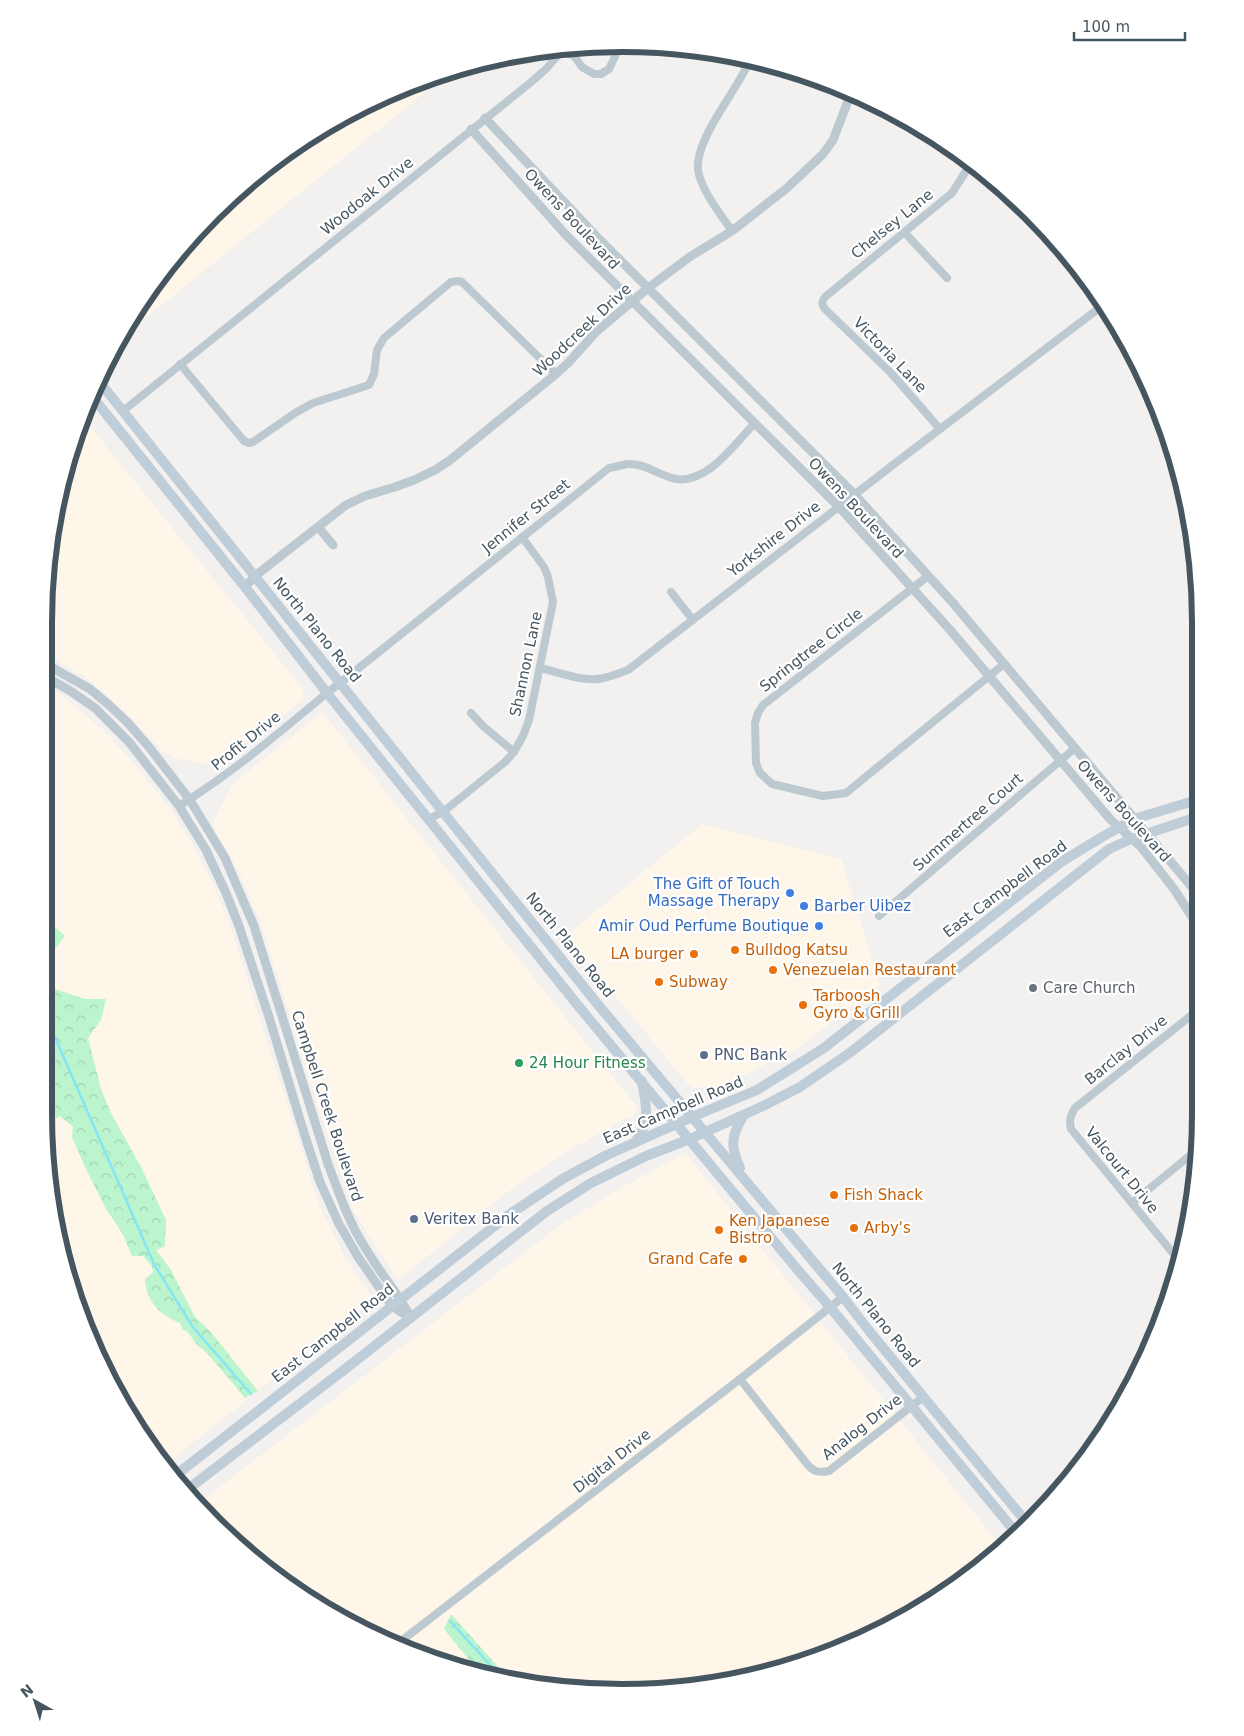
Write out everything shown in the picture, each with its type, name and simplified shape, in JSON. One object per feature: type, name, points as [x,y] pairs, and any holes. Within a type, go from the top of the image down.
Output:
[{"type":"main road","name":"North Plano Road","points":[[104,387],[442,812],[1023,1518]]},
{"type":"main road","name":"North Plano Road","points":[[97,402],[580,1008],[642,1080],[1012,1528]]},
{"type":"main road","points":[[118,430],[118,416],[123,411]]},
{"type":"main road","name":"East Campbell Road","points":[[180,1472],[510,1214],[586,1166],[692,1117],[757,1090],[824,1048],[1061,862],[1134,819],[1192,802]]},
{"type":"main road","name":"East Campbell Road","points":[[192,1486],[547,1212],[591,1183],[652,1153],[744,1115],[800,1087],[868,1038],[1109,849],[1130,838],[1192,819]]},
{"type":"main road","points":[[946,953],[958,968]]},
{"type":"main road","points":[[580,1008],[596,1001]]},
{"type":"main road","points":[[856,1023],[868,1038]]},
{"type":"main road","points":[[636,1142],[646,1121],[647,1110],[642,1080]]},
{"type":"main road","points":[[744,1115],[733,1135],[733,1145],[734,1154],[746,1181]]},
{"type":"main road","points":[[971,1479],[983,1468]]},
{"type":"street","name":"Woodoak Drive","points":[[571,55],[582,67],[594,74],[601,74],[608,69],[617,52]]},
{"type":"street","name":"Woodoak Drive","points":[[123,411],[546,69],[557,56]]},
{"type":"street","points":[[732,231],[708,196],[698,171],[699,156],[707,134],[747,66]]},
{"type":"street","name":"Woodcreek Drive","points":[[245,587],[255,576],[319,528],[346,505],[365,496],[395,488],[435,470],[449,461],[556,374],[597,331],[648,288],[691,256],[732,231],[787,188],[823,154],[833,140],[848,100]]},
{"type":"street","name":"Owens Boulevard","points":[[485,118],[648,288],[855,495],[1004,664],[1192,887]]},
{"type":"street","name":"Owens Boulevard","points":[[471,129],[566,235],[838,507],[989,676],[1118,828],[1140,847],[1164,875],[1192,917]]},
{"type":"street","name":"Chelsey Lane","points":[[822,302],[825,297],[952,193],[969,170]]},
{"type":"street","points":[[905,232],[947,278]]},
{"type":"street","points":[[180,364],[244,441],[254,442],[307,406],[369,385],[374,374],[377,350],[384,338],[451,282],[458,281],[462,282],[556,374]]},
{"type":"street","name":"Victoria Lane","points":[[822,302],[822,306],[905,388],[940,429]]},
{"type":"street","name":"Yorkshire Drive","points":[[540,668],[583,678],[604,678],[628,670],[1098,309]]},
{"type":"street","name":"Jennifer Street","points":[[327,692],[609,468],[629,464],[676,479],[690,479],[704,474],[716,464],[755,423]]},
{"type":"street","points":[[319,528],[334,545]]},
{"type":"street","name":"Shannon Lane","points":[[428,819],[442,812],[504,762],[514,752],[530,720],[553,602],[544,566],[522,537]]},
{"type":"street","name":"Springtree Circle","points":[[928,576],[763,705],[755,723],[756,763],[760,773],[772,784],[823,796],[846,793],[1004,664]]},
{"type":"street","points":[[671,592],[693,620]]},
{"type":"street","name":"Campbell Creek Boulevard","points":[[52,668],[90,689],[111,706],[149,747],[190,800],[225,858],[254,926],[336,1185],[365,1249],[400,1299],[410,1318]]},
{"type":"street","name":"Campbell Creek Boulevard","points":[[52,680],[69,690],[103,715],[129,742],[179,806],[206,850],[226,893],[282,1056],[304,1133],[323,1189],[340,1227],[358,1257],[392,1306],[410,1318]]},
{"type":"street","name":"Profit Drive","points":[[179,806],[241,763],[327,692]]},
{"type":"street","points":[[103,715],[111,706]]},
{"type":"street","points":[[470,713],[482,726],[514,752]]},
{"type":"street","name":"Summertree Court","points":[[879,916],[1076,748]]},
{"type":"street","points":[[226,893],[238,888]]},
{"type":"street","name":"Barclay Drive","points":[[1071,1114],[1075,1108],[1192,1015]]},
{"type":"street","points":[[282,1056],[293,1053]]},
{"type":"street","name":"Valcourt Drive","points":[[1071,1114],[1069,1121],[1071,1129],[1174,1254]]},
{"type":"street","points":[[1132,1203],[1190,1156]]},
{"type":"street","points":[[323,1189],[336,1185]]},
{"type":"street","name":"Digital Drive","points":[[403,1640],[843,1297]]},
{"type":"street","name":"Analog Drive","points":[[740,1379],[807,1464],[814,1471],[820,1472],[829,1471],[923,1397]]},
{"type":"shaded area","points":[[436,84],[136,326],[170,275],[219,219],[275,170],[306,148],[370,111]]},
{"type":"shaded area","points":[[88,425],[303,689],[303,699],[222,763],[206,764],[174,758],[161,750],[125,711],[85,677],[52,658],[52,622],[57,548],[63,511]]},
{"type":"shaded area","points":[[52,689],[62,695],[105,732],[130,759],[170,808],[191,842],[213,884],[230,925],[319,1205],[346,1259],[373,1299],[170,1461],[148,1430],[111,1366],[83,1297],[72,1261],[63,1225],[57,1188],[52,1114]]},
{"type":"shaded area","points":[[322,712],[636,1106],[637,1110],[633,1118],[627,1118],[568,1151],[509,1191],[398,1280],[352,1208],[309,1079],[261,924],[239,872],[212,824],[233,784]]},
{"type":"shaded area","points":[[702,824],[841,859],[880,985],[798,1048],[723,1085],[693,1088],[686,1082],[566,936]]},
{"type":"shaded area","points":[[685,1153],[997,1542],[969,1566],[938,1588],[874,1625],[840,1640],[805,1653],[733,1673],[696,1679],[622,1684],[548,1679],[511,1673],[439,1653],[404,1640],[370,1625],[306,1588],[275,1566],[247,1542],[219,1517],[203,1499],[555,1229],[612,1193]]},
{"type":"green space","points":[[52,924],[65,936],[52,953]]},
{"type":"green space","points":[[52,988],[85,999],[106,999],[101,1020],[88,1038],[101,1089],[111,1113],[142,1169],[166,1220],[165,1246],[156,1250],[171,1270],[195,1317],[210,1331],[258,1391],[245,1398],[207,1353],[197,1345],[187,1331],[183,1330],[180,1323],[156,1307],[148,1295],[145,1280],[153,1272],[152,1266],[143,1256],[132,1256],[123,1234],[106,1209],[85,1167],[72,1137],[73,1127],[60,1116],[52,1120]]},
{"type":"green space","points":[[451,1614],[502,1671],[472,1663],[444,1629]]},
{"type":"waterway","points":[[52,1030],[154,1264],[192,1326],[251,1394]]},
{"type":"waterway","points":[[450,1621],[493,1669]]},
{"type":"place","name":"The Gift of Touch Massage Therapy","points":[[790,893]]},
{"type":"place","name":"Barber Uibez","points":[[804,906]]},
{"type":"place","name":"Amir Oud Perfume Boutique","points":[[819,926]]},
{"type":"place","name":"Bulldog Katsu","points":[[735,950]]},
{"type":"place","name":"LA burger","points":[[694,954]]},
{"type":"place","name":"Venezuelan Restaurant","points":[[773,970]]},
{"type":"place","name":"Subway","points":[[659,982]]},
{"type":"place","name":"Care Church","points":[[1033,988]]},
{"type":"place","name":"Tarboosh Gyro & Grill","points":[[803,1005]]},
{"type":"place","name":"PNC Bank","points":[[704,1055]]},
{"type":"place","name":"24 Hour Fitness","points":[[519,1063]]},
{"type":"place","name":"Fish Shack","points":[[834,1195]]},
{"type":"place","name":"Veritex Bank","points":[[414,1219]]},
{"type":"place","name":"Arby's","points":[[854,1228]]},
{"type":"place","name":"Ken Japanese Bistro","points":[[719,1230]]},
{"type":"place","name":"Grand Cafe","points":[[743,1259]]}]
